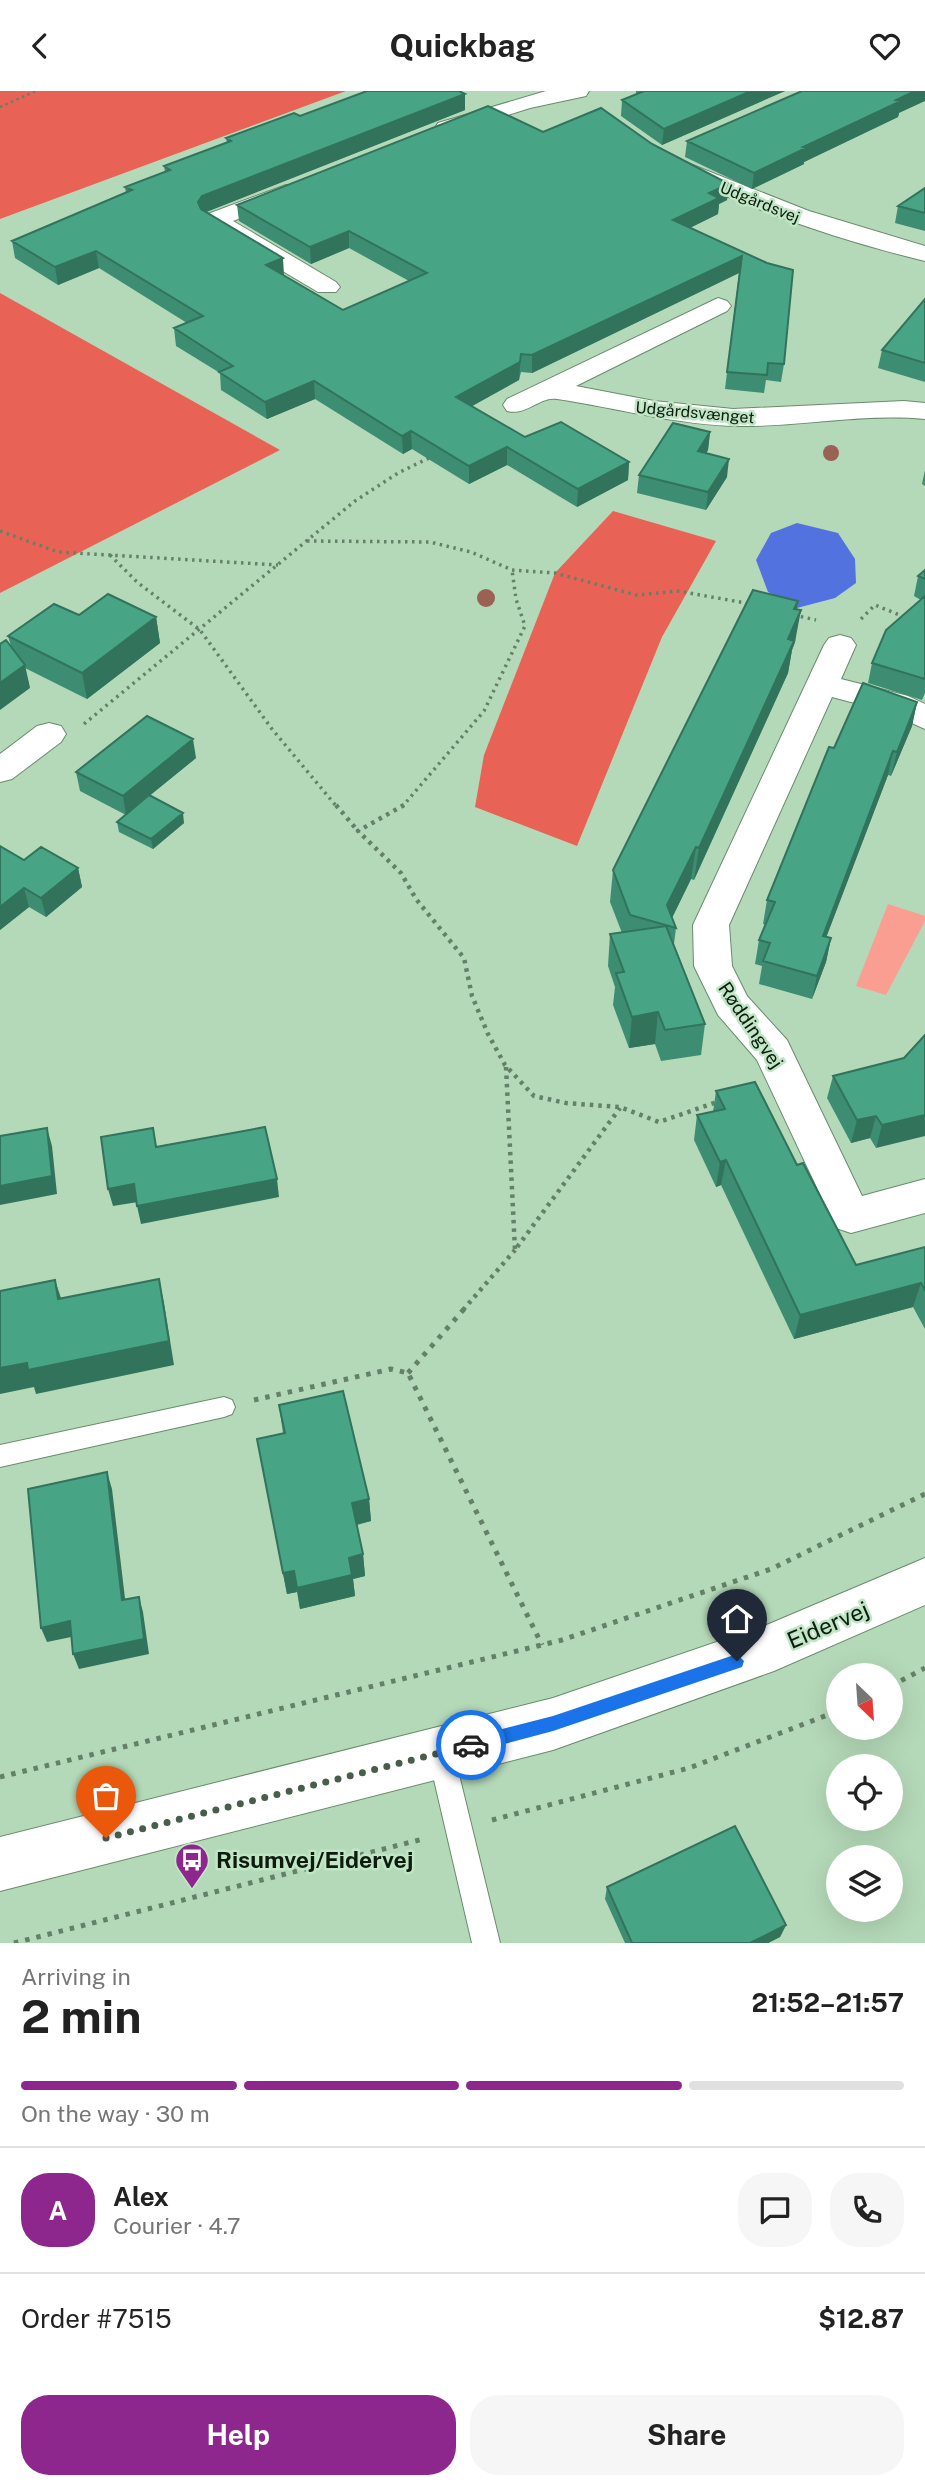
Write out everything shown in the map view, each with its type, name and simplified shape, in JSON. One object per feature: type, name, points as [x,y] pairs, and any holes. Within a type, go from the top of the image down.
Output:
[{"type":"street","points":[[428,135],[513,105],[578,91],[594,109]]},
{"type":"street","name":"Udgårdsvej","points":[[685,146],[660,157],[753,201],[827,228],[925,254]]},
{"type":"street","points":[[301,186],[214,221],[327,287]]},
{"type":"street","points":[[517,405],[718,306]]},
{"type":"street","name":"Udgårdsvænget","points":[[550,389],[629,406],[695,415],[761,418],[861,410],[925,411]]},
{"type":"street","name":"Røddingvej","points":[[839,630],[821,684],[711,925],[713,967],[732,1005],[773,1051],[851,1216],[925,1196]]},
{"type":"street","points":[[821,684],[896,703],[925,718]]},
{"type":"street","points":[[0,771],[49,734]]},
{"type":"street","name":"Eidervej","points":[[0,1864],[553,1724],[718,1668],[884,1601],[925,1581]]},
{"type":"lane","points":[[0,1456],[224,1407]]},
{"type":"lane","points":[[441,1753],[457,1830],[486,1943]]},
{"type":"path","points":[[0,107],[36,91]]},
{"type":"path","points":[[49,734],[87,723],[355,501],[398,473],[434,455]]},
{"type":"path","points":[[0,531],[58,552],[279,565]]},
{"type":"path","points":[[307,541],[429,542],[471,552],[512,570],[555,573],[636,595],[678,591],[719,596],[760,606]]},
{"type":"path","points":[[110,555],[137,582],[200,630],[272,729],[358,831],[401,873],[416,899],[464,958],[472,996],[505,1065],[534,1096],[566,1103],[620,1107],[659,1122],[786,1079]]},
{"type":"path","points":[[358,831],[403,806],[484,711],[525,626],[516,599],[512,570]]},
{"type":"path","points":[[787,613],[839,630],[862,619],[875,605],[913,621]]},
{"type":"path","points":[[505,1065],[515,1249]]},
{"type":"path","points":[[408,1373],[515,1249],[620,1107]]},
{"type":"path","points":[[224,1407],[391,1369],[408,1373]]},
{"type":"path","points":[[408,1373],[542,1645]]},
{"type":"path","points":[[0,1777],[542,1645],[771,1569],[925,1495]]},
{"type":"path","points":[[903,1680],[925,1668]]},
{"type":"shaded area","points":[[0,91],[346,91],[0,219]]},
{"type":"shaded area","points":[[0,293],[280,450],[0,593]]},
{"type":"shaded area","points":[[613,511],[716,541],[662,637],[577,846],[475,807],[484,755],[555,573]]},
{"type":"shaded area","points":[[888,904],[925,916],[925,921],[886,995],[856,986]]},
{"type":"water","points":[[797,523],[838,533],[855,559],[856,583],[835,598],[797,608],[768,592],[756,560],[771,533]]},
{"type":"building","points":[[367,91],[459,91],[465,94],[202,196],[198,202],[201,209],[283,258],[266,265],[343,310],[427,273],[349,231],[310,247],[237,205],[488,106],[543,132],[601,108],[652,144],[729,184],[709,193],[719,198],[673,220],[767,263],[793,270],[784,364],[768,363],[767,375],[727,372],[742,256],[532,355],[521,354],[520,362],[456,397],[525,437],[561,422],[629,462],[578,489],[507,447],[469,466],[411,431],[402,436],[314,381],[265,402],[219,372],[233,366],[174,328],[203,316],[96,251],[55,267],[12,241],[132,190],[125,187],[170,170],[164,166],[231,141],[226,138],[294,113],[300,116]]},
{"type":"building","points":[[644,91],[751,91],[664,129],[622,100]]},
{"type":"building","points":[[802,91],[915,91],[896,100],[901,101],[754,173],[687,141]]},
{"type":"building","points":[[925,188],[925,213],[898,206]]},
{"type":"building","points":[[925,299],[925,363],[882,350]]},
{"type":"building","points":[[673,423],[710,432],[698,451],[729,459],[708,492],[639,475]]},
{"type":"building","points":[[925,570],[925,579],[918,576]]},
{"type":"building","points":[[753,590],[798,601],[794,609],[801,610],[788,639],[794,641],[699,848],[696,847],[667,905],[676,928],[630,915],[613,870]]},
{"type":"building","points":[[108,594],[156,617],[82,673],[8,636],[54,604],[79,615]]},
{"type":"building","points":[[925,596],[925,679],[872,663],[886,630]]},
{"type":"building","points":[[6,640],[25,665],[0,683],[0,644]]},
{"type":"building","points":[[863,683],[917,702],[897,752],[893,751],[823,936],[831,938],[817,976],[763,961],[770,943],[759,940],[775,902],[767,900],[829,747],[834,748]]},
{"type":"building","points":[[147,716],[193,739],[123,796],[76,772]]},
{"type":"building","points":[[149,795],[183,813],[151,839],[117,822]]},
{"type":"building","points":[[0,846],[24,860],[41,847],[78,868],[41,898],[24,888],[0,907]]},
{"type":"building","points":[[666,926],[705,1024],[665,1030],[658,1012],[632,1017],[616,973],[624,972],[610,934]]},
{"type":"building","points":[[925,1035],[925,1115],[882,1125],[876,1116],[857,1120],[833,1076],[904,1058]]},
{"type":"building","points":[[755,1082],[797,1165],[803,1163],[856,1265],[925,1247],[925,1290],[921,1283],[800,1315],[726,1160],[720,1162],[697,1115],[725,1109],[716,1091]]},
{"type":"building","points":[[265,1127],[277,1179],[137,1206],[134,1184],[108,1189],[101,1137],[153,1128],[156,1147]]},
{"type":"building","points":[[47,1128],[52,1176],[0,1186],[0,1136]]},
{"type":"building","points":[[159,1279],[169,1341],[28,1370],[27,1363],[0,1368],[0,1291],[55,1280],[58,1299]]},
{"type":"building","points":[[343,1391],[369,1499],[352,1503],[363,1554],[349,1558],[352,1575],[297,1588],[294,1571],[283,1573],[257,1439],[285,1433],[279,1405]]},
{"type":"building","points":[[107,1472],[122,1600],[139,1597],[144,1639],[73,1654],[70,1621],[41,1628],[28,1489]]},
{"type":"building","points":[[735,1826],[786,1925],[750,1943],[632,1943],[607,1887]]},
{"type":"way so far","points":[[106,1838],[471,1745]]},
{"type":"place","name":"Risumvej/Eidervej","points":[[192,1890]]},
{"type":"route","points":[[471,1745],[553,1724],[737,1661]]}]
